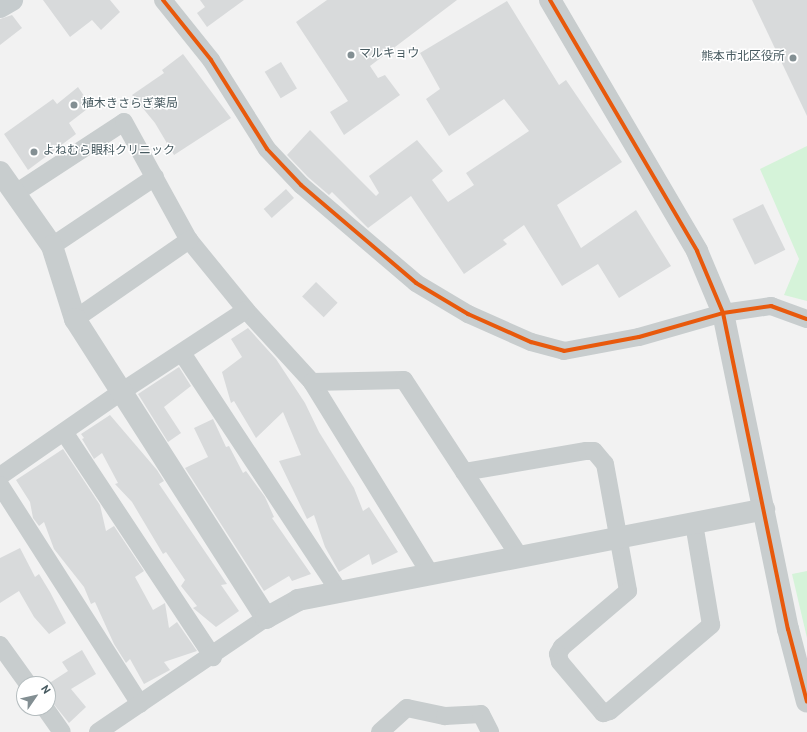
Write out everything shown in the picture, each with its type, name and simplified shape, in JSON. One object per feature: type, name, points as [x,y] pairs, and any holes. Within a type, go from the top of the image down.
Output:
[{"type":"main road","points":[[0,7],[12,0]]},
{"type":"street","points":[[162,0],[211,60],[267,149],[301,185],[416,283],[468,314],[531,342],[564,351],[639,337],[723,313],[771,306],[807,319]]},
{"type":"street","points":[[550,0],[697,251],[723,313],[788,629],[807,702]]},
{"type":"street","points":[[14,194],[124,122],[189,240],[246,310],[312,382],[430,575]]},
{"type":"street","points":[[0,172],[52,246],[75,319],[120,392],[266,618]]},
{"type":"street","points":[[52,246],[154,178]]},
{"type":"street","points":[[75,319],[189,240]]},
{"type":"street","points":[[0,476],[120,392],[246,310]]},
{"type":"street","points":[[182,353],[340,593]]},
{"type":"street","points":[[312,382],[404,380],[520,557]]},
{"type":"street","points":[[64,432],[213,657]]},
{"type":"street","points":[[464,472],[594,451],[605,464],[628,591],[562,647],[558,654],[560,662],[603,713],[610,711],[711,625],[694,523]]},
{"type":"street","points":[[0,485],[140,704]]},
{"type":"street","points":[[98,732],[213,657],[266,618],[298,600],[764,509]]},
{"type":"street","points":[[0,645],[22,676]]},
{"type":"street","points":[[380,732],[407,708],[446,716],[481,714],[490,732]]},
{"type":"street","points":[[51,716],[62,732]]},
{"type":"green space","points":[[807,146],[807,301],[784,295],[799,259],[760,169]]},
{"type":"green space","points":[[807,571],[807,638],[792,574]]},
{"type":"building","points":[[43,0],[110,0],[120,12],[101,30],[92,20],[70,37]]},
{"type":"building","points":[[200,0],[244,0],[207,27],[197,13],[205,7]]},
{"type":"building","name":"マルキョウ","points":[[327,0],[457,0],[370,66],[378,78],[385,75],[400,95],[344,135],[330,112],[348,101],[296,22]]},
{"type":"building","name":"熊本市北区役所","points":[[752,0],[807,0],[807,116]]},
{"type":"building","points":[[507,1],[559,85],[566,80],[622,162],[557,205],[581,248],[636,210],[671,266],[619,298],[598,264],[562,286],[524,225],[503,240],[507,244],[464,274],[411,196],[368,228],[332,192],[329,195],[308,177],[287,155],[310,130],[376,196],[379,193],[369,176],[417,140],[443,171],[432,180],[448,202],[474,185],[466,173],[529,131],[504,99],[449,136],[426,99],[440,89],[420,53]]},
{"type":"building","points":[[12,15],[22,28],[0,45],[0,19]]},
{"type":"building","points":[[183,54],[231,118],[174,155],[155,123],[132,95],[164,73],[162,70]]},
{"type":"building","points":[[281,62],[297,89],[281,98],[265,72]]},
{"type":"building","name":"よねむら眼科クリニック","points":[[78,87],[91,106],[69,123],[76,134],[28,170],[4,134],[53,99],[57,104]]},
{"type":"building","points":[[286,189],[294,198],[272,218],[264,209]]},
{"type":"building","points":[[763,204],[785,250],[755,265],[732,219]]},
{"type":"building","points":[[316,282],[338,303],[324,317],[302,296]]},
{"type":"building","points":[[248,328],[276,359],[305,403],[319,432],[354,488],[363,511],[369,507],[398,552],[372,565],[369,554],[339,572],[325,547],[314,515],[307,519],[279,461],[301,455],[283,412],[256,438],[234,401],[231,403],[222,372],[242,357],[231,339]]},
{"type":"building","points":[[179,367],[191,386],[164,407],[181,433],[168,442],[138,394]]},
{"type":"building","points":[[110,415],[157,470],[164,481],[159,484],[227,584],[221,585],[239,611],[216,627],[193,608],[197,606],[181,586],[185,580],[166,552],[163,554],[132,502],[115,484],[118,483],[102,453],[94,459],[82,439],[84,438],[81,434]]},
{"type":"building","points":[[213,419],[226,447],[229,446],[243,473],[246,471],[265,497],[274,517],[272,518],[311,574],[292,581],[289,576],[264,591],[185,468],[208,457],[194,428]]},
{"type":"building","points":[[63,449],[100,505],[106,531],[114,526],[144,571],[135,577],[153,610],[165,603],[169,628],[177,622],[197,651],[164,662],[170,670],[144,684],[130,659],[126,663],[114,644],[95,602],[91,604],[84,587],[54,549],[44,522],[39,526],[33,518],[30,502],[16,480]]},
{"type":"building","points":[[20,548],[35,577],[39,574],[66,623],[49,634],[34,617],[19,591],[0,603],[0,558]]},
{"type":"building","points":[[82,650],[96,674],[71,689],[86,707],[69,723],[56,707],[56,679],[68,671],[62,662]]},
{"type":"cycle path","points":[[163,0],[211,60],[267,149],[301,185],[416,283],[468,314],[531,342],[564,351],[639,337],[723,313],[771,306],[807,319]]},
{"type":"cycle path","points":[[550,0],[697,251],[723,313],[788,629],[807,702]]},
{"type":"place","name":"マルキョウ","points":[[351,55]]},
{"type":"place","name":"熊本市北区役所","points":[[793,58]]},
{"type":"place","name":"植木きさらぎ薬局","points":[[74,105]]},
{"type":"place","name":"よねむら眼科クリニック","points":[[34,152]]}]
